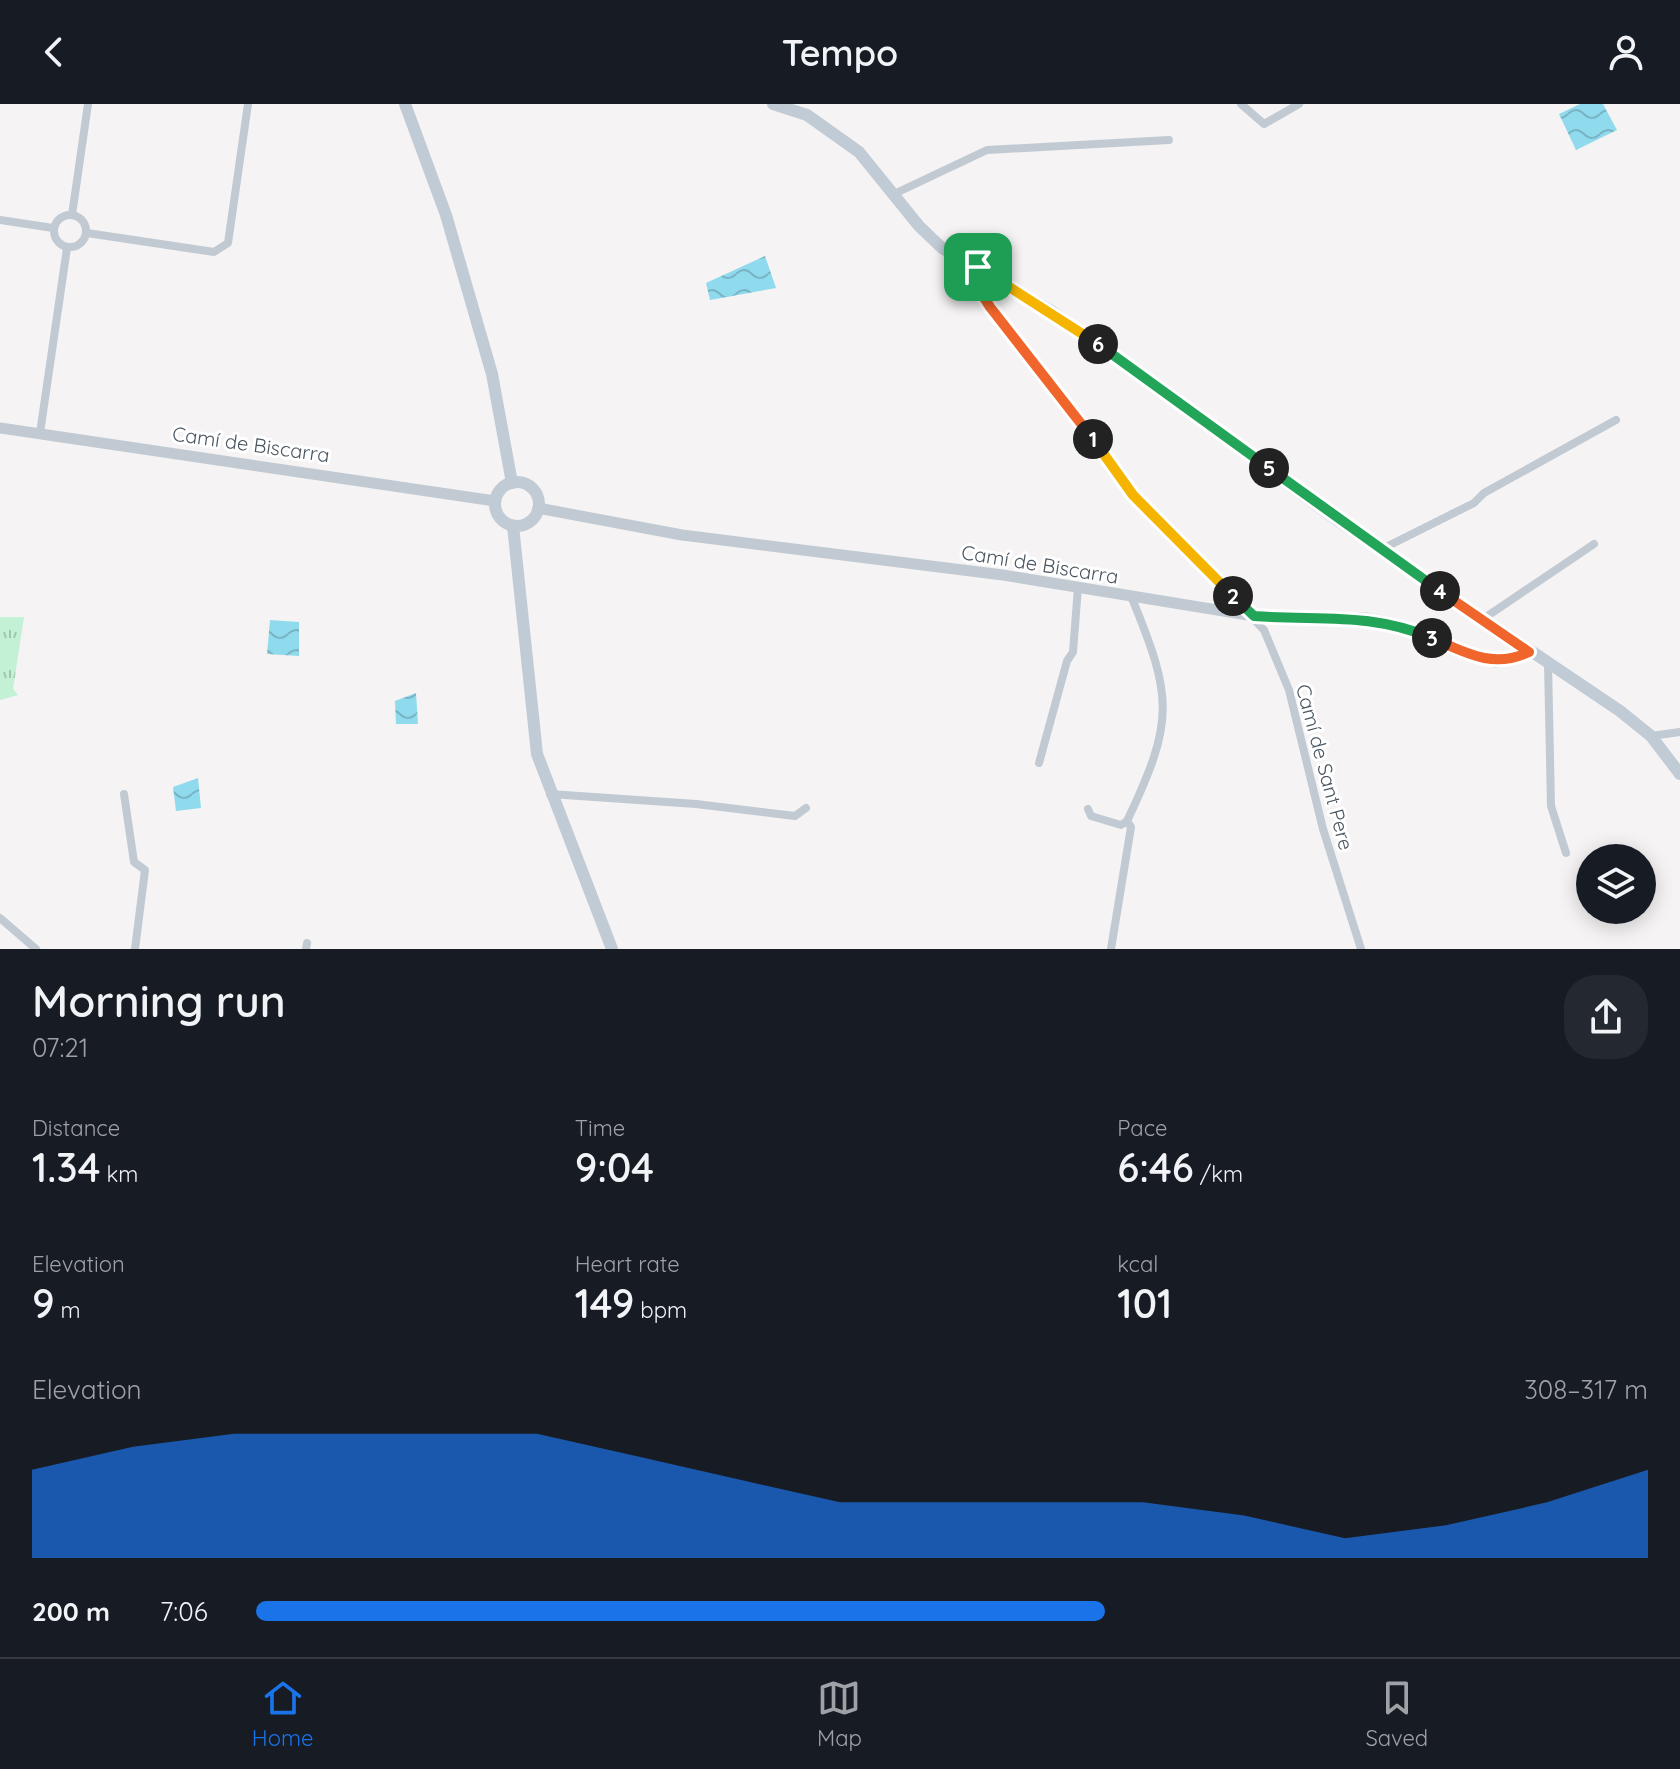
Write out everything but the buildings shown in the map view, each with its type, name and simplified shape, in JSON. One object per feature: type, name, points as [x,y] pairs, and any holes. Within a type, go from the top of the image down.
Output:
[{"type":"main road","points":[[405,104],[442,202],[489,362],[512,483]]},
{"type":"main road","points":[[773,104],[807,115],[859,152],[919,226],[942,248],[1065,320],[1380,550],[1651,736],[1680,774]]},
{"type":"main road","points":[[512,483],[530,487],[538,497],[538,508],[531,521],[513,526],[500,518],[495,501],[500,491],[512,483]]},
{"type":"main road","points":[[513,526],[537,754],[612,949]]},
{"type":"street","points":[[72,215],[88,104]]},
{"type":"street","points":[[87,233],[214,252],[228,243],[248,104]]},
{"type":"street","points":[[1241,104],[1264,124],[1299,104]]},
{"type":"street","points":[[894,194],[987,150],[1169,140]]},
{"type":"street","points":[[72,215],[82,220],[87,233],[80,245],[67,248],[57,242],[53,228],[57,220],[72,215]]},
{"type":"street","points":[[0,220],[53,228]]},
{"type":"street","points":[[40,433],[67,248]]},
{"type":"street","name":"Camí de Sant Pere","points":[[978,267],[980,291],[990,307],[1067,403],[1133,495],[1254,616],[1264,630],[1289,690],[1323,829],[1361,949]]},
{"type":"street","points":[[1380,550],[1474,503],[1484,493],[1616,420]]},
{"type":"street","name":"Camí de Biscarra","points":[[0,428],[495,501]]},
{"type":"street","name":"Camí de Biscarra","points":[[538,508],[682,535],[1078,587],[1254,616],[1381,621],[1495,662],[1513,660],[1529,652]]},
{"type":"street","points":[[1482,620],[1594,544]]},
{"type":"street","points":[[1039,763],[1067,661],[1073,652],[1078,587]]},
{"type":"street","points":[[1088,809],[1091,816],[1121,825],[1127,821],[1152,772],[1163,727],[1164,703],[1152,643],[1131,596]]},
{"type":"street","points":[[1548,664],[1551,806],[1566,853]]},
{"type":"street","points":[[1651,736],[1680,732]]},
{"type":"street","points":[[124,794],[134,862],[145,870],[135,949]]},
{"type":"street","points":[[550,794],[795,816],[806,808]]},
{"type":"street","points":[[1111,949],[1126,869],[1131,827],[1127,821]]},
{"type":"street","points":[[0,918],[36,949]]},
{"type":"green space","points":[[0,617],[24,617],[13,689],[18,695],[0,700]]},
{"type":"water","points":[[1580,104],[1603,104],[1617,130],[1576,150],[1559,114]]},
{"type":"water","points":[[765,256],[776,288],[710,300],[706,283]]},
{"type":"water","points":[[270,620],[299,622],[299,656],[267,654]]},
{"type":"water","points":[[416,693],[418,724],[396,724],[395,701]]},
{"type":"water","points":[[198,778],[201,808],[176,811],[173,787]]},
{"type":"route","points":[[978,267],[1053,312],[1337,520],[1529,652],[1513,660],[1495,662],[1396,624],[1366,618],[1254,616],[1133,495],[1067,403],[990,307],[980,291],[978,267]]}]
